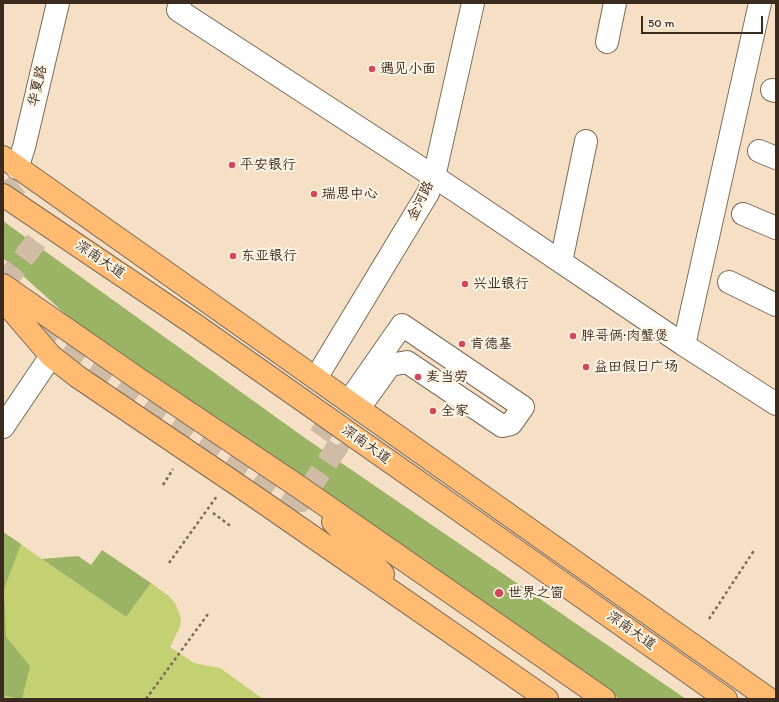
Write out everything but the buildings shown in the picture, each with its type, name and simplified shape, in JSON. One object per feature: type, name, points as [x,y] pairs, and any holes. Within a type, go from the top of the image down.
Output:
[{"type":"main road","points":[[10,163],[90,236],[194,324]]},
{"type":"main road","points":[[10,163],[318,379],[769,699]]},
{"type":"main road","name":"深南大道","points":[[3,195],[194,324],[726,699]]},
{"type":"main road","points":[[3,285],[137,378],[302,489],[604,699]]},
{"type":"main road","points":[[3,300],[51,356],[78,378],[414,607],[533,695]]},
{"type":"main road","points":[[318,379],[424,485]]},
{"type":"main road","points":[[302,489],[414,607]]},
{"type":"main road","points":[[527,558],[674,633]]},
{"type":"street","name":"华夏路","points":[[10,163],[24,147],[58,3]]},
{"type":"street","points":[[180,3],[178,10],[434,177],[684,345],[776,404]]},
{"type":"street","name":"金河路","points":[[318,379],[428,193],[434,177],[473,3]]},
{"type":"street","points":[[607,42],[615,3]]},
{"type":"street","points":[[684,345],[760,3]]},
{"type":"street","points":[[561,262],[586,141]]},
{"type":"street","points":[[744,214],[776,228]]},
{"type":"street","points":[[729,282],[776,305]]},
{"type":"street","points":[[402,325],[523,407],[511,424],[502,426],[407,362],[390,365],[354,405],[402,325]]},
{"type":"street","points":[[3,427],[51,356]]},
{"type":"path","points":[[163,485],[174,469]]},
{"type":"path","points":[[169,563],[217,496]]},
{"type":"path","points":[[213,513],[232,527]]},
{"type":"path","points":[[709,619],[755,549]]},
{"type":"path","points":[[151,699],[147,698],[208,614]]},
{"type":"green space","points":[[3,221],[305,438],[686,699],[619,699],[81,328],[3,258]]},
{"type":"green space","points":[[3,532],[126,617],[151,583],[169,596],[175,603],[181,618],[180,627],[170,647],[194,663],[220,668],[263,699],[3,699]]},
{"type":"green space","points":[[3,532],[21,544],[4,589],[6,637],[30,666],[22,699],[6,696],[3,699]]},
{"type":"green space","points":[[102,550],[151,583],[126,617],[42,559],[78,556],[91,565]]},
{"type":"tunnel","points":[[3,182],[24,209]]},
{"type":"tunnel","points":[[3,285],[44,231]]},
{"type":"tunnel","points":[[13,306],[290,501],[301,501],[338,446],[335,434],[314,419]]},
{"type":"place","name":"遇见小面","points":[[372,69]]},
{"type":"place","name":"平安银行","points":[[232,165]]},
{"type":"place","name":"瑞思中心","points":[[314,194]]},
{"type":"place","name":"东亚银行","points":[[233,256]]},
{"type":"place","name":"兴业银行","points":[[465,284]]},
{"type":"place","name":"胖哥俩·肉蟹煲","points":[[573,336]]},
{"type":"place","name":"肯德基","points":[[462,344]]},
{"type":"place","name":"益田假日广场","points":[[586,367]]},
{"type":"place","name":"麦当劳","points":[[418,377]]},
{"type":"place","name":"全家","points":[[433,411]]},
{"type":"place","name":"世界之窗","points":[[499,593]]}]
